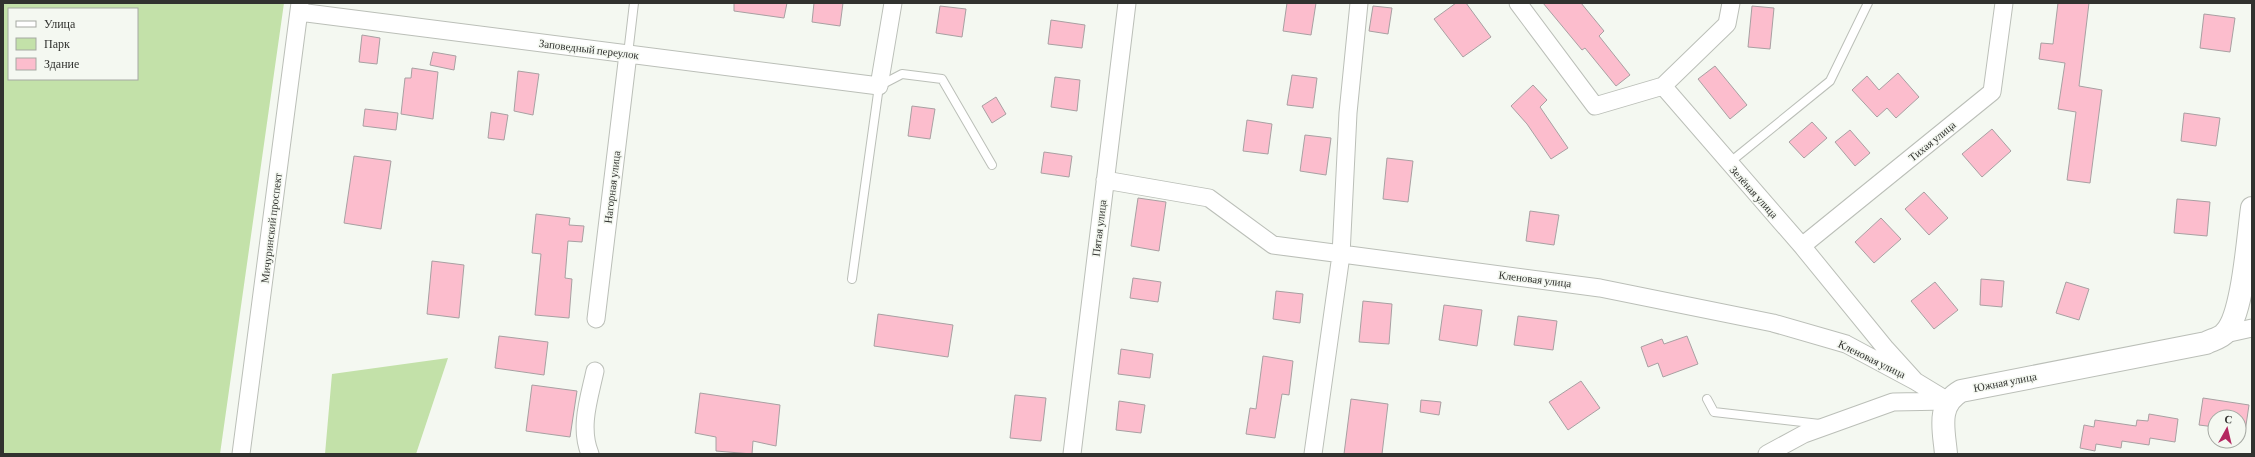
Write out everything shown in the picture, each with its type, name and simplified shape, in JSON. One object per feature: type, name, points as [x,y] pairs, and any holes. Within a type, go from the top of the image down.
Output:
[{"type":"street","points":[[879,86],[892,3]]},
{"type":"street","name":"Пятая улица","points":[[1072,454],[1127,3]]},
{"type":"street","points":[[1313,454],[1341,254],[1348,112],[1359,3]]},
{"type":"street","points":[[1518,3],[1596,106],[1663,86],[1727,24],[1731,3]]},
{"type":"street","name":"Тихая улица","points":[[1802,246],[1992,92],[2004,3]]},
{"type":"street","name":"Заповедный переулок","points":[[300,8],[628,54],[879,86]]},
{"type":"street","name":"Мичуринский проспект","points":[[241,454],[300,8]]},
{"type":"street","name":"Нагорная улица","points":[[596,320],[628,54]]},
{"type":"street","name":"Зелёная улица","points":[[1663,86],[1802,246],[1886,349],[1915,381],[1948,401]]},
{"type":"street","name":"Кленовая улица","points":[[1105,180],[1209,198],[1273,245],[1600,288],[1773,323],[1846,344],[1915,381]]},
{"type":"street","points":[[2225,334],[2234,319],[2239,302],[2252,208]]},
{"type":"street","name":"Южная улица","points":[[1948,401],[1961,391],[2206,343],[2225,334],[2252,328]]},
{"type":"street","points":[[590,454],[586,444],[583,425],[595,371]]},
{"type":"street","points":[[1767,454],[1804,434],[1893,402],[1948,401],[1943,420],[1946,454]]},
{"type":"lane","points":[[628,54],[634,3]]},
{"type":"lane","points":[[1729,163],[1830,81],[1868,3]]},
{"type":"lane","points":[[852,279],[879,86],[902,74],[942,79],[992,165]]},
{"type":"lane","points":[[1707,399],[1714,412],[1830,425]]},
{"type":"green space","points":[[3,3],[284,3],[220,454],[3,454]]},
{"type":"green space","points":[[448,358],[416,454],[325,454],[332,374]]},
{"type":"building","points":[[734,3],[787,3],[784,18],[734,11]]},
{"type":"building","points":[[814,3],[843,3],[840,26],[812,22]]},
{"type":"building","points":[[1287,3],[1316,3],[1311,35],[1283,31]]},
{"type":"building","points":[[1456,3],[1466,3],[1491,37],[1463,57],[1434,19]]},
{"type":"building","points":[[1543,3],[1581,3],[1604,31],[1599,36],[1630,75],[1616,86],[1585,48],[1582,50]]},
{"type":"building","points":[[2058,3],[2089,3],[2079,86],[2102,90],[2090,183],[2067,180],[2076,112],[2058,109],[2065,63],[2039,59],[2041,43],[2053,44]]},
{"type":"building","points":[[940,6],[966,9],[962,37],[936,33]]},
{"type":"building","points":[[1373,6],[1392,8],[1388,34],[1369,31]]},
{"type":"building","points":[[1752,6],[1774,8],[1770,49],[1748,47]]},
{"type":"building","points":[[2204,14],[2235,18],[2230,52],[2200,48]]},
{"type":"building","points":[[1051,20],[1085,25],[1082,48],[1048,44]]},
{"type":"building","points":[[362,35],[380,38],[377,64],[359,62]]},
{"type":"building","points":[[433,52],[456,56],[454,70],[430,65]]},
{"type":"building","points":[[1715,66],[1747,105],[1730,119],[1698,79]]},
{"type":"building","points":[[412,68],[438,72],[433,119],[401,114],[405,78],[411,78]]},
{"type":"building","points":[[518,71],[539,74],[533,115],[514,111]]},
{"type":"building","points":[[1898,73],[1919,97],[1896,118],[1887,108],[1877,117],[1852,90],[1867,76],[1879,90]]},
{"type":"building","points":[[1292,75],[1317,78],[1313,108],[1287,105]]},
{"type":"building","points":[[1055,77],[1080,80],[1077,111],[1051,107]]},
{"type":"building","points":[[1533,85],[1547,100],[1540,107],[1568,148],[1551,159],[1527,124],[1511,106]]},
{"type":"building","points":[[996,97],[1006,114],[992,123],[982,106]]},
{"type":"building","points":[[912,106],[935,109],[930,139],[908,136]]},
{"type":"building","points":[[365,109],[398,113],[396,130],[363,126]]},
{"type":"building","points":[[491,112],[508,115],[504,140],[488,138]]},
{"type":"building","points":[[2184,113],[2220,118],[2216,146],[2181,141]]},
{"type":"building","points":[[1247,120],[1272,124],[1268,154],[1243,151]]},
{"type":"building","points":[[1812,122],[1827,138],[1804,158],[1789,142]]},
{"type":"building","points":[[1992,129],[2011,151],[1982,177],[1962,154]]},
{"type":"building","points":[[1850,130],[1870,153],[1855,166],[1835,142]]},
{"type":"building","points":[[1305,135],[1331,138],[1326,175],[1300,171]]},
{"type":"building","points":[[1044,152],[1072,156],[1069,177],[1041,173]]},
{"type":"building","points":[[354,156],[391,161],[381,229],[344,223]]},
{"type":"building","points":[[1387,158],[1413,161],[1408,202],[1383,199]]},
{"type":"building","points":[[1924,192],[1948,218],[1929,235],[1905,209]]},
{"type":"building","points":[[1138,198],[1166,202],[1159,251],[1131,246]]},
{"type":"building","points":[[2177,199],[2210,202],[2207,236],[2174,233]]},
{"type":"building","points":[[1530,211],[1559,215],[1554,245],[1526,241]]},
{"type":"building","points":[[536,214],[570,218],[569,225],[584,226],[582,242],[568,241],[565,278],[572,279],[569,318],[535,315],[541,254],[532,253]]},
{"type":"building","points":[[1881,218],[1901,239],[1874,263],[1855,242]]},
{"type":"building","points":[[432,261],[464,265],[459,318],[427,314]]},
{"type":"building","points":[[1133,278],[1161,282],[1158,302],[1130,298]]},
{"type":"building","points":[[1981,279],[2004,281],[2002,307],[1980,305]]},
{"type":"building","points":[[1935,282],[1958,310],[1934,329],[1911,301]]},
{"type":"building","points":[[2066,282],[2089,289],[2079,320],[2056,313]]},
{"type":"building","points":[[1276,291],[1303,294],[1300,323],[1273,319]]},
{"type":"building","points":[[1363,301],[1392,304],[1389,344],[1359,342]]},
{"type":"building","points":[[1444,305],[1482,310],[1477,346],[1439,340]]},
{"type":"building","points":[[878,314],[953,325],[948,357],[874,346]]},
{"type":"building","points":[[1518,316],[1557,321],[1553,350],[1514,345]]},
{"type":"building","points":[[499,336],[548,342],[544,375],[495,368]]},
{"type":"building","points":[[1687,336],[1698,364],[1663,377],[1658,363],[1648,367],[1641,347],[1662,339],[1664,344]]},
{"type":"building","points":[[1121,349],[1153,354],[1150,378],[1118,374]]},
{"type":"building","points":[[1263,356],[1293,361],[1289,395],[1282,394],[1275,438],[1246,434],[1250,408],[1256,409]]},
{"type":"building","points":[[1581,381],[1600,408],[1568,430],[1549,402]]},
{"type":"building","points":[[532,385],[577,391],[570,437],[526,431]]},
{"type":"building","points":[[700,393],[780,405],[776,446],[753,441],[752,454],[716,451],[716,437],[695,433]]},
{"type":"building","points":[[1015,395],[1046,398],[1041,441],[1010,438]]},
{"type":"building","points":[[2203,398],[2249,405],[2247,418],[2247,409],[2207,409],[2207,426],[2199,425]]},
{"type":"building","points":[[1351,399],[1388,404],[1382,454],[1344,454]]},
{"type":"building","points":[[1421,400],[1441,402],[1439,415],[1420,412]]},
{"type":"building","points":[[1119,401],[1145,405],[1141,433],[1116,430]]},
{"type":"building","points":[[2149,414],[2178,419],[2175,442],[2150,438],[2149,445],[2122,441],[2121,448],[2096,444],[2095,451],[2080,448],[2084,425],[2094,427],[2095,420],[2136,426],[2137,420],[2148,421]]}]
